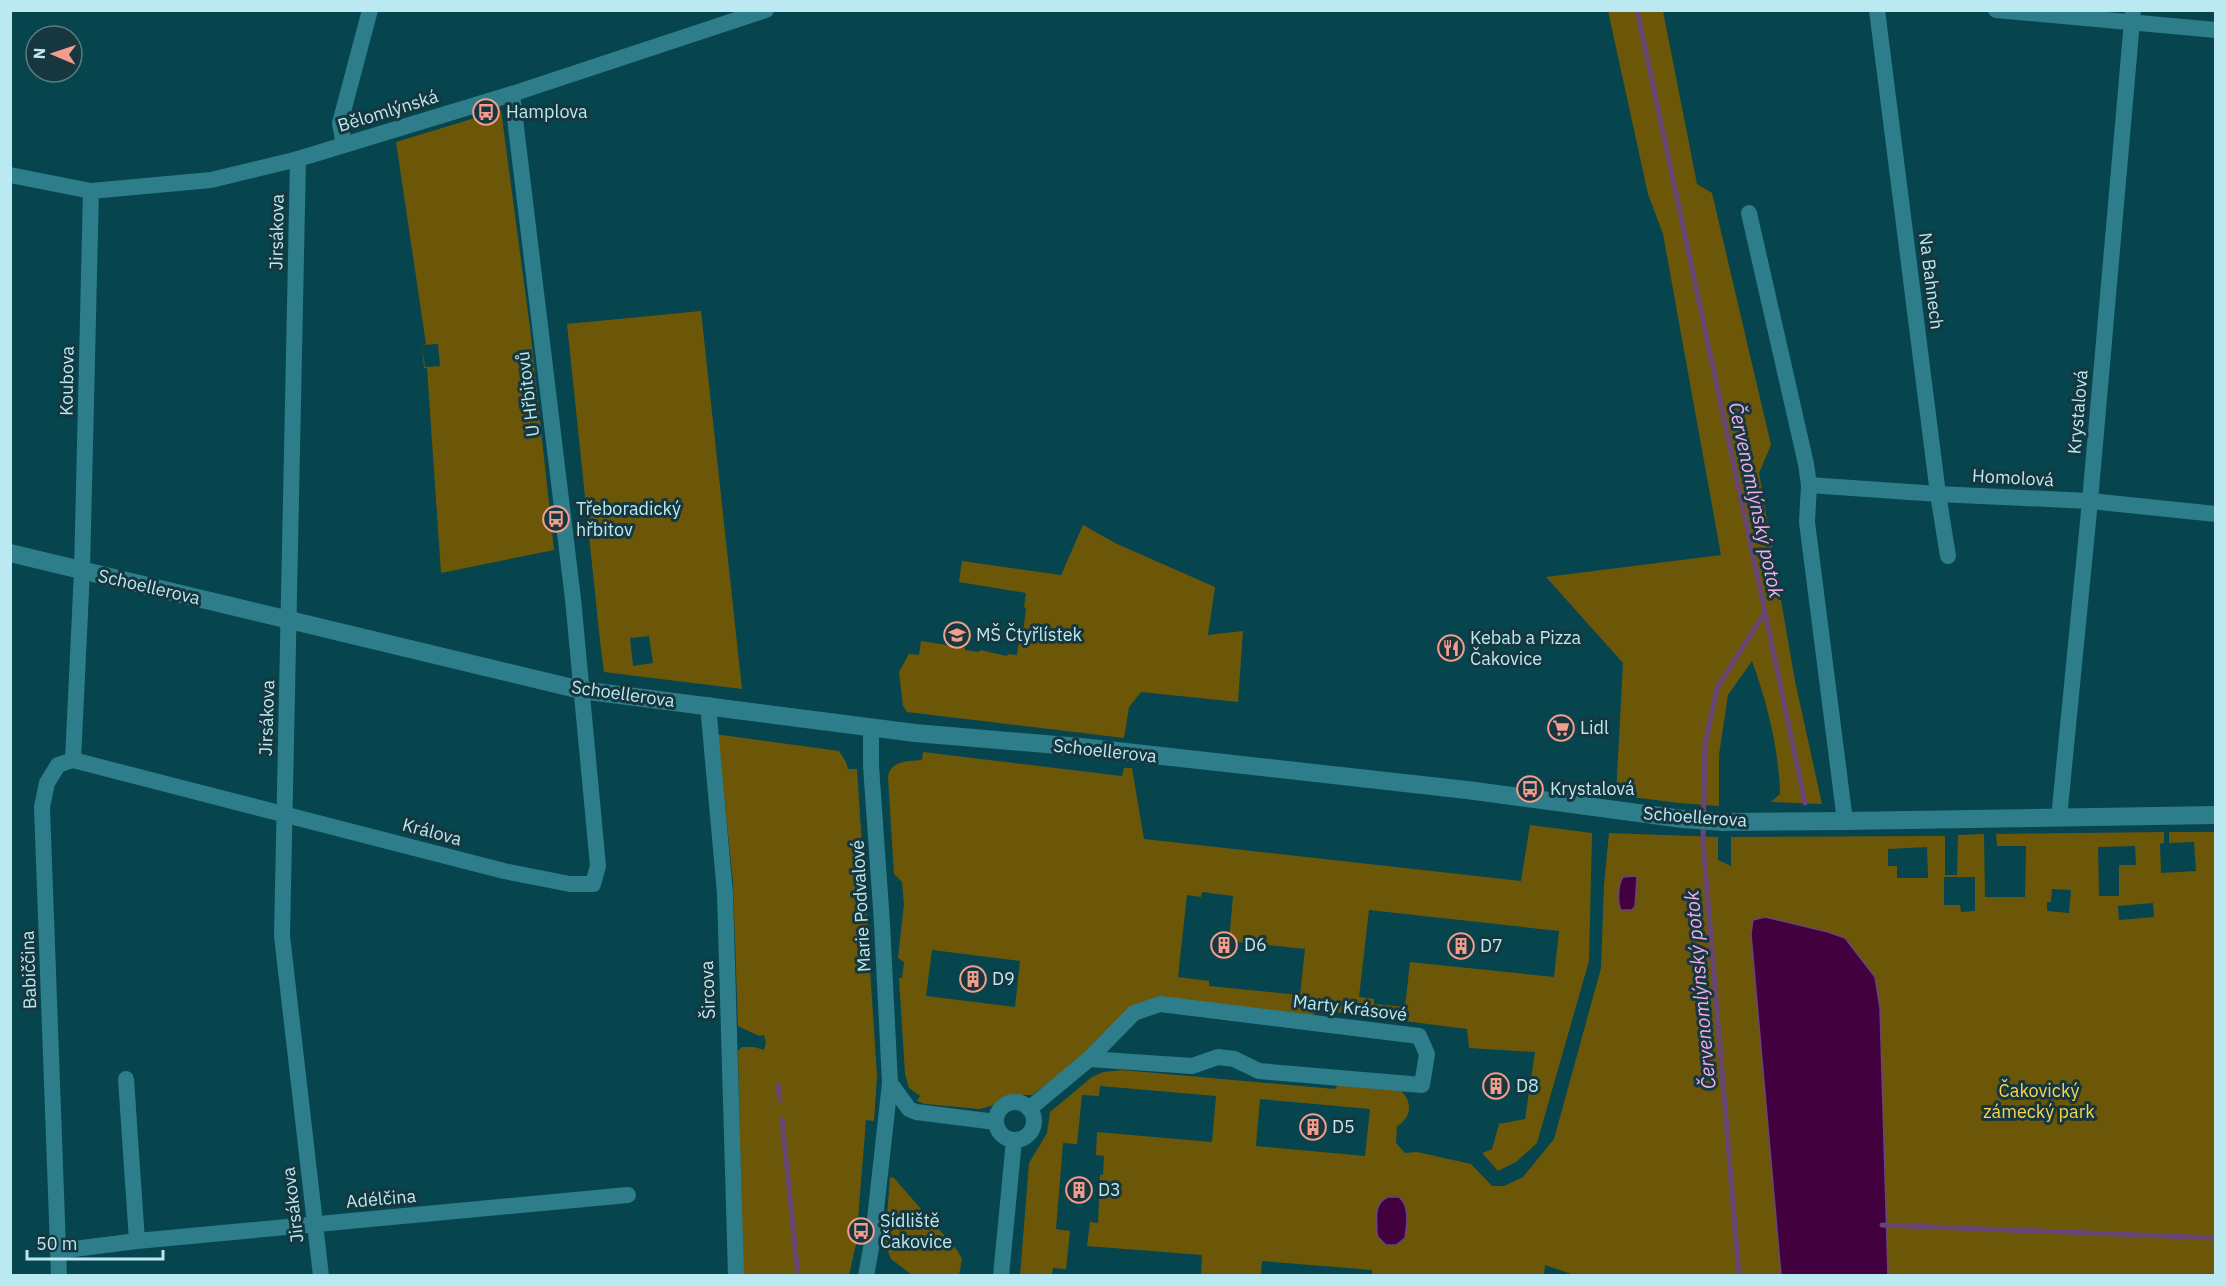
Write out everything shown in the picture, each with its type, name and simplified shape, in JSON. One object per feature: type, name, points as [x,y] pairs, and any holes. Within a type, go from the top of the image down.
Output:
[{"type":"street","points":[[344,145],[340,123],[370,10]]},
{"type":"street","name":"Bělomlýnská","points":[[10,175],[91,191],[211,180],[298,159],[512,94],[766,10]]},
{"type":"street","name":"Na Bahnech","points":[[1877,10],[1938,494],[1948,556]]},
{"type":"street","points":[[1996,10],[2133,17],[2216,30]]},
{"type":"street","name":"Krystalová","points":[[2059,818],[2133,17]]},
{"type":"street","name":"U Hřbitovů","points":[[512,94],[573,599],[581,690]]},
{"type":"street","name":"Jirsákova","points":[[298,159],[282,936],[321,1275]]},
{"type":"street","name":"Koubova","points":[[82,571],[91,191]]},
{"type":"street","points":[[1749,213],[1806,464],[1809,485],[1807,522],[1845,821]]},
{"type":"street","name":"Homolová","points":[[1809,485],[2090,501],[2216,514]]},
{"type":"street","name":"Schoellerova","points":[[10,553],[581,690],[915,733],[1093,749],[1724,822],[2216,816]]},
{"type":"street","points":[[73,760],[82,571]]},
{"type":"street","name":"Králova","points":[[73,760],[504,871],[570,885],[593,884],[598,866],[581,690]]},
{"type":"street","name":"Šircova","points":[[708,705],[725,893],[736,1275]]},
{"type":"street","name":"Marie Podvalové","points":[[866,1275],[873,1237],[890,1083],[871,766],[871,727]]},
{"type":"street","name":"Babiččina","points":[[59,1275],[42,807],[47,783],[58,765],[73,760]]},
{"type":"street","name":"Marty Krásové","points":[[1029,1109],[1089,1059],[1134,1013],[1160,1004],[1419,1036],[1427,1054],[1422,1085],[1259,1071],[1234,1059],[1218,1057],[1192,1066],[1089,1059]]},
{"type":"street","points":[[126,1079],[137,1241]]},
{"type":"street","points":[[890,1083],[909,1109],[916,1112],[996,1122]]},
{"type":"street","points":[[1019,1103],[1029,1109],[1034,1120],[1026,1136],[1014,1140],[1002,1135],[996,1122],[999,1111],[1008,1104],[1019,1103]]},
{"type":"street","points":[[1001,1275],[1014,1140]]},
{"type":"street","name":"Adélčina","points":[[58,1251],[137,1241],[628,1195]]},
{"type":"green space","points":[[1608,11],[1663,11],[1697,184],[1712,193],[1771,445],[1759,473],[1795,681],[1822,804],[1771,802],[1780,794],[1775,743],[1763,693],[1752,661],[1728,695],[1719,755],[1719,806],[1616,795],[1623,663],[1546,577],[1721,555],[1663,234],[1648,194]]},
{"type":"green space","points":[[501,110],[530,328],[554,550],[441,573],[427,368],[424,368],[422,345],[426,344],[396,142]],"holes":[[[438,344],[440,366],[425,367],[422,345]]]},
{"type":"green space","points":[[701,311],[742,689],[604,672],[567,324]],"holes":[[[649,636],[653,663],[633,666],[630,638]]]},
{"type":"green space","points":[[1083,525],[1117,544],[1215,587],[1208,635],[1243,631],[1238,702],[1141,692],[1129,707],[1124,738],[907,712],[903,706],[899,672],[909,654],[919,655],[921,641],[965,648],[965,650],[979,652],[980,650],[1007,656],[1008,654],[1017,655],[1019,641],[1022,641],[1026,593],[959,582],[962,561],[1061,575]]},
{"type":"green space","points":[[714,734],[839,751],[848,769],[857,769],[877,1076],[874,1121],[866,1120],[856,1244],[849,1275],[743,1275],[738,1051],[742,1047],[764,1050],[766,1043],[764,1035],[759,1036],[738,1026],[733,882],[720,755]]},
{"type":"green space","points":[[923,752],[1122,776],[1124,768],[1132,768],[1144,839],[1521,881],[1530,825],[1592,833],[1589,961],[1537,1143],[1516,1162],[1498,1171],[1482,1153],[1492,1149],[1499,1124],[1525,1119],[1535,1052],[1469,1048],[1467,1029],[1318,1010],[1310,1017],[1157,1002],[1032,1095],[1010,1095],[991,1106],[980,1109],[925,1104],[917,1101],[920,1096],[909,1088],[905,1074],[899,978],[902,978],[904,962],[898,958],[904,904],[902,882],[894,874],[888,777],[889,772],[896,765],[922,760]],"holes":[[[1202,892],[1233,896],[1229,941],[1305,949],[1300,995],[1209,986],[1209,981],[1178,977],[1187,895],[1201,897]],[[1369,910],[1559,931],[1554,977],[1410,962],[1405,1007],[1374,1004],[1374,999],[1359,997]],[[932,950],[1020,961],[1015,1007],[926,996]]]},
{"type":"green space","name":"Čakovický zámecký park","points":[[2164,832],[2164,843],[2160,844],[2161,873],[2196,871],[2194,842],[2169,843],[2169,832],[2215,832],[2215,1275],[1577,1276],[1545,1265],[1544,1275],[1372,1276],[1372,1270],[1262,1261],[1261,1275],[1201,1275],[1202,1255],[1087,1246],[1090,1222],[1098,1223],[1100,1175],[1103,1175],[1104,1156],[1096,1155],[1097,1132],[1212,1142],[1216,1096],[1100,1086],[1099,1096],[1082,1095],[1077,1144],[1063,1143],[1056,1229],[1070,1231],[1066,1269],[1053,1268],[1052,1275],[1020,1276],[1029,1163],[1047,1133],[1050,1112],[1092,1077],[1103,1072],[1122,1070],[1335,1089],[1339,1084],[1400,1090],[1407,1099],[1409,1109],[1406,1119],[1397,1126],[1396,1143],[1405,1153],[1417,1152],[1471,1164],[1492,1186],[1504,1186],[1523,1177],[1554,1139],[1601,968],[1604,885],[1609,833],[1718,837],[1718,860],[1731,866],[1731,837],[1945,836],[1945,875],[1957,875],[1958,835],[1984,834],[1985,897],[2025,897],[2026,846],[1997,846],[1996,834]],"holes":[[[2135,846],[2136,865],[2119,865],[2119,896],[2099,896],[2098,847]],[[1927,847],[1928,878],[1897,878],[1897,866],[1888,866],[1888,849]],[[1944,877],[1975,877],[1975,911],[1961,912],[1960,905],[1944,905]],[[2052,889],[2071,890],[2069,913],[2047,911],[2047,902],[2051,902]],[[2153,903],[2154,917],[2119,920],[2118,906]],[[1260,1099],[1370,1109],[1365,1156],[1256,1146]]]},
{"type":"green space","points":[[890,1177],[894,1178],[957,1250],[962,1259],[959,1275],[912,1275],[891,1259],[885,1244]]},
{"type":"shaded area","points":[[1635,876],[1637,878],[1635,906],[1632,910],[1621,910],[1619,888],[1621,880],[1623,877]]},
{"type":"shaded area","points":[[1765,917],[1845,938],[1875,977],[1880,1008],[1888,1275],[1781,1275],[1751,934],[1753,920]]},
{"type":"shaded area","points":[[1388,1197],[1399,1197],[1406,1210],[1405,1238],[1396,1245],[1386,1245],[1377,1233],[1378,1207]]},
{"type":"waterway","name":"Červenomlýnský potok","points":[[1637,10],[1765,612],[1717,688],[1705,745],[1703,842],[1739,1276]]},
{"type":"waterway","points":[[1765,612],[1805,803]]},
{"type":"waterway","points":[[778,1085],[780,1100]]},
{"type":"waterway","points":[[782,1119],[798,1276]]},
{"type":"waterway","points":[[1882,1225],[2216,1238]]},
{"type":"place","name":"Hamplova","points":[[486,112]]},
{"type":"place","name":"Třeboradický hřbitov","points":[[556,519]]},
{"type":"place","name":"MŠ Čtyřlístek","points":[[957,635]]},
{"type":"place","name":"Kebab a Pizza Čakovice","points":[[1451,648]]},
{"type":"place","name":"Lidl","points":[[1561,728]]},
{"type":"place","name":"Krystalová","points":[[1530,789]]},
{"type":"place","name":"D6","points":[[1224,945]]},
{"type":"place","name":"D7","points":[[1461,946]]},
{"type":"place","name":"D9","points":[[973,979]]},
{"type":"place","name":"D8","points":[[1496,1086]]},
{"type":"place","name":"D5","points":[[1313,1127]]},
{"type":"place","name":"D3","points":[[1079,1190]]},
{"type":"place","name":"Sídliště Čakovice","points":[[861,1231]]}]
